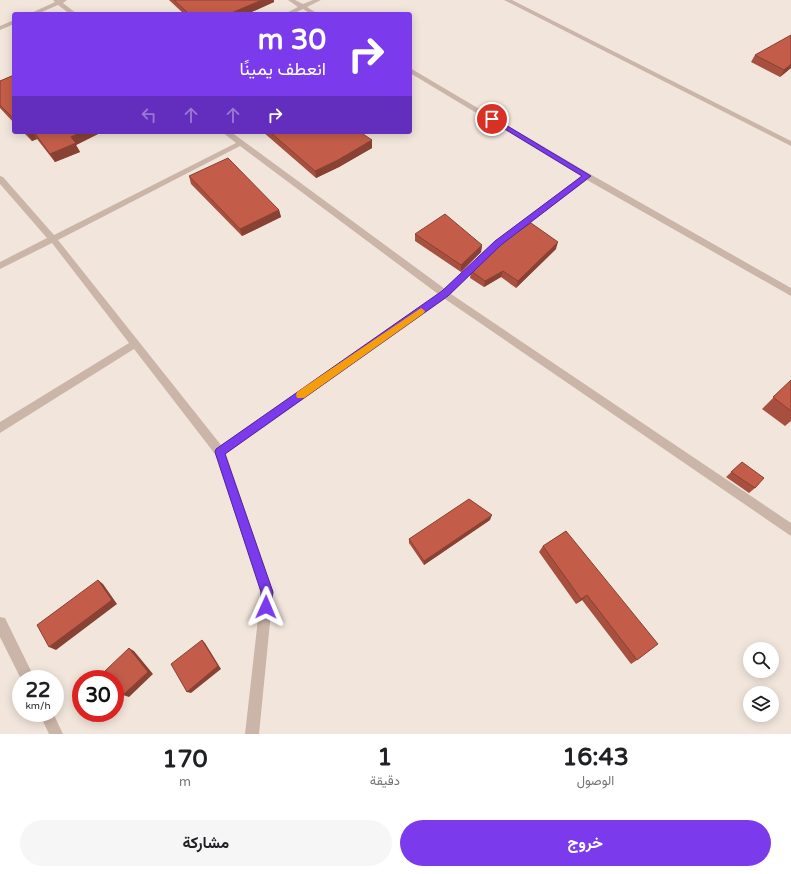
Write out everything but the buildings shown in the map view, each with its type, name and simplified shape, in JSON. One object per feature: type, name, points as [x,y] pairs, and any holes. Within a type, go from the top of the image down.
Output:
[{"type":"street","points":[[291,0],[312,12]]},
{"type":"street","points":[[292,12],[318,0]]},
{"type":"street","points":[[507,0],[791,144]]},
{"type":"street","points":[[36,12],[59,1],[72,12]]},
{"type":"street","points":[[0,28],[12,23]]},
{"type":"street","points":[[412,71],[587,176],[791,292]]},
{"type":"street","points":[[229,134],[445,294],[791,530]]},
{"type":"street","points":[[0,266],[241,143]]},
{"type":"street","points":[[220,452],[445,294],[498,243],[587,176]]},
{"type":"street","points":[[0,179],[53,239],[220,452],[267,592],[252,734]]},
{"type":"street","points":[[0,428],[136,344]]},
{"type":"street","points":[[0,624],[23,670]]},
{"type":"street","points":[[50,722],[56,734]]},
{"type":"slow traffic","points":[[301,395],[421,311]]},
{"type":"route","points":[[266,607],[267,592],[220,452],[445,294],[498,243],[587,176],[492,119]]}]
